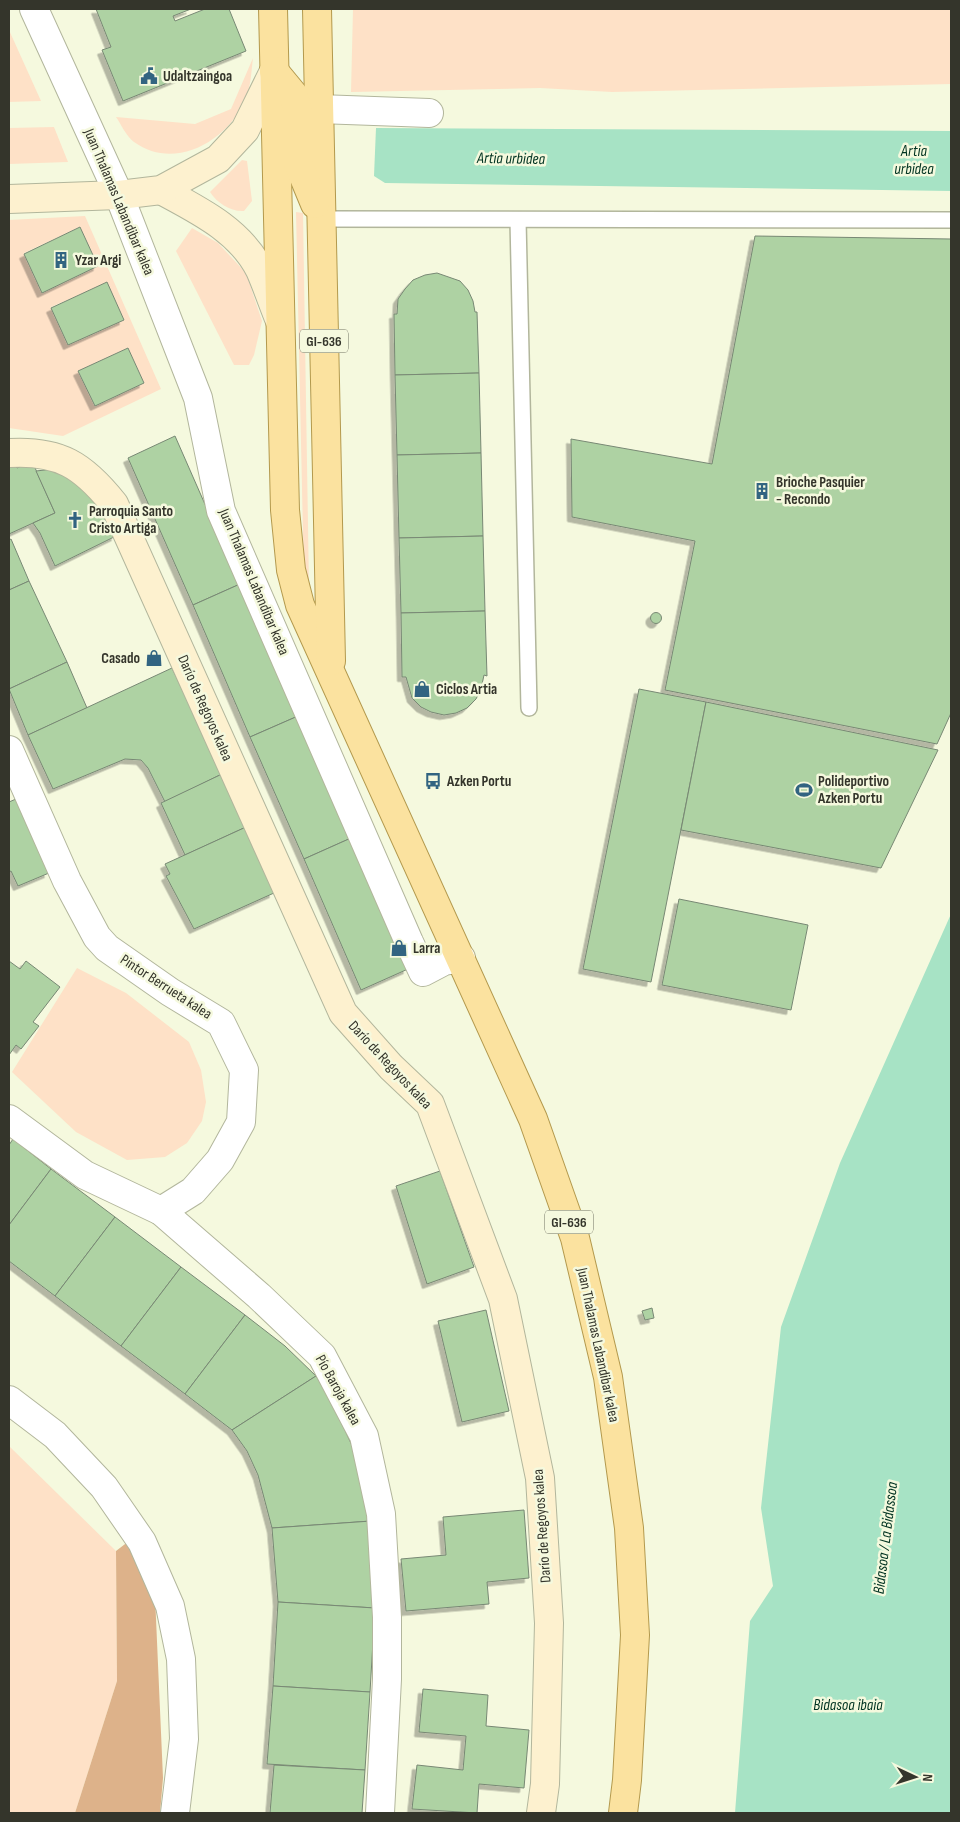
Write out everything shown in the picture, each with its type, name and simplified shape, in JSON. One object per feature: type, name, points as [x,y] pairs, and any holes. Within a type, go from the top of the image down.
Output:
[{"type":"main road","name":"Juan Thalamas Labandibar kalea","points":[[273,9],[286,540],[300,605],[533,1119],[572,1229],[608,1377],[629,1528],[634,1635],[623,1813]]},
{"type":"main road","name":"Juan Thalamas Labandibar kalea","points":[[317,9],[331,673]]},
{"type":"main road","points":[[274,71],[293,94],[298,110],[298,163],[321,219]]},
{"type":"street","name":"Juan Thalamas Labandibar kalea","points":[[34,9],[119,195],[198,398],[221,511],[409,942],[423,972],[444,961],[461,958]]},
{"type":"street","points":[[9,199],[119,195],[161,190],[218,159],[245,130],[274,71]]},
{"type":"street","points":[[319,109],[429,113]]},
{"type":"street","points":[[161,190],[207,215],[237,239],[259,268],[280,321]]},
{"type":"street","name":"Darío de Regoyos kalea","points":[[9,453],[28,452],[54,456],[78,466],[97,483],[114,504],[343,1013],[391,1067],[430,1104],[446,1142],[503,1298],[540,1478],[549,1623],[545,1784],[542,1813]]},
{"type":"street","name":"Pintor Berrueta kalea","points":[[9,750],[67,881],[97,937],[108,948],[162,986],[222,1023],[244,1070],[241,1122],[220,1160],[193,1191],[161,1211]]},
{"type":"street","name":"Pío Baroja kalea","points":[[9,1119],[85,1175],[161,1211],[259,1296],[322,1356],[364,1436],[381,1514],[387,1617],[387,1679],[380,1813]]},
{"type":"street","points":[[9,1400],[55,1435],[104,1487],[142,1542],[170,1606],[181,1659],[184,1739],[175,1813]]},
{"type":"lane","points":[[321,219],[951,220]]},
{"type":"lane","points":[[518,220],[529,708]]},
{"type":"shaded area","points":[[353,9],[951,9],[951,84],[612,92],[540,88],[351,92]]},
{"type":"shaded area","points":[[9,30],[41,101],[9,102]]},
{"type":"shaded area","points":[[253,58],[248,92],[244,103],[224,130],[197,148],[181,153],[165,154],[149,150],[131,139],[116,117],[195,124],[231,109]]},
{"type":"shaded area","points":[[54,127],[68,162],[9,164],[9,128]]},
{"type":"shaded area","points":[[242,160],[247,161],[252,201],[244,211],[239,211],[225,206],[216,200],[210,192]]},
{"type":"shaded area","points":[[296,212],[303,213],[309,587],[304,569]]},
{"type":"shaded area","points":[[85,216],[161,389],[63,436],[9,428],[9,220]],"holes":[[[80,227],[98,266],[42,292],[24,253]],[[107,283],[68,345],[51,307]],[[128,348],[144,383],[95,406],[78,371]]]},
{"type":"shaded area","points":[[192,228],[218,243],[246,273],[262,321],[254,355],[249,365],[234,365],[176,251]]},
{"type":"shaded area","points":[[77,968],[126,993],[189,1042],[201,1070],[206,1102],[202,1121],[187,1143],[165,1157],[127,1160],[76,1132],[12,1072]]},
{"type":"shaded area","points":[[9,1446],[116,1551],[117,1681],[75,1813],[9,1813]]},
{"type":"shaded area","points":[[129,1541],[155,1596],[163,1778],[160,1813],[75,1813],[117,1681],[116,1551]]},
{"type":"water","name":"Artia urbidea","points":[[376,128],[951,131],[951,191],[385,183],[374,176]]},
{"type":"water","name":"Bidasoa ibaia","points":[[951,914],[951,1813],[735,1813],[750,1621],[773,1586],[761,1508],[781,1327],[840,1163]]},
{"type":"building","name":"Udaltzaingoa","points":[[96,9],[191,9],[173,16],[175,21],[205,9],[229,9],[246,51],[123,101],[102,50],[111,47]]},
{"type":"building","name":"Yzar Argi","points":[[80,227],[98,266],[42,293],[24,254]]},
{"type":"building","name":"Brioche Pasquier - Recondo","points":[[755,236],[951,239],[951,713],[937,744],[665,690],[695,541],[572,517],[571,439],[712,464]]},
{"type":"building","points":[[437,273],[460,281],[468,290],[473,301],[475,312],[477,312],[479,373],[395,375],[394,314],[397,314],[398,299],[413,280]]},
{"type":"building","points":[[107,282],[124,320],[68,345],[51,308]]},
{"type":"building","points":[[128,348],[144,383],[95,406],[78,371]]},
{"type":"building","points":[[479,373],[481,453],[397,455],[395,375]]},
{"type":"building","points":[[175,436],[240,584],[193,605],[128,458]]},
{"type":"building","points":[[481,453],[483,536],[399,538],[397,455]]},
{"type":"building","points":[[32,461],[55,513],[9,534],[9,465],[14,463],[17,468]]},
{"type":"building","name":"Parroquia Santo Cristo Artiga","points":[[62,468],[97,501],[116,536],[55,566],[40,533],[33,523],[55,513],[36,471]]},
{"type":"building","points":[[483,536],[485,611],[401,613],[399,538]]},
{"type":"building","points":[[11,539],[29,581],[9,590],[9,540]]},
{"type":"building","points":[[29,581],[67,662],[9,689],[9,590]]},
{"type":"building","points":[[240,584],[298,716],[250,737],[193,605]]},
{"type":"building","points":[[485,611],[487,676],[484,675],[481,689],[476,699],[467,708],[456,713],[444,715],[421,707],[412,698],[406,677],[402,677],[401,613]]},
{"type":"building","points":[[654,613],[658,613],[661,618],[660,622],[654,623],[651,620],[651,616]]},
{"type":"building","points":[[67,662],[87,708],[28,735],[9,689]]},
{"type":"building","points":[[172,668],[222,774],[165,802],[148,768],[141,760],[125,759],[53,789],[28,735]]},
{"type":"building","points":[[639,689],[706,702],[651,982],[583,969]]},
{"type":"building","name":"Polideportivo Azken Portu","points":[[706,702],[938,750],[881,868],[681,830]]},
{"type":"building","points":[[298,716],[351,838],[304,859],[250,737]]},
{"type":"building","points":[[222,774],[246,827],[185,855],[161,803]]},
{"type":"building","points":[[16,799],[49,873],[18,886],[11,871],[9,872],[9,802]]},
{"type":"building","points":[[246,827],[274,893],[194,929],[166,876],[170,874],[165,864]]},
{"type":"building","points":[[351,838],[408,969],[361,990],[304,859]]},
{"type":"building","points":[[679,899],[808,925],[791,1010],[662,985]]},
{"type":"building","points":[[9,961],[20,969],[26,961],[60,987],[33,1022],[39,1026],[21,1049],[16,1045],[9,1055]]},
{"type":"building","points":[[13,1139],[51,1169],[9,1225],[9,1145]]},
{"type":"building","points":[[51,1169],[115,1217],[55,1296],[9,1261],[9,1225]]},
{"type":"building","points":[[440,1171],[474,1267],[427,1284],[396,1186]]},
{"type":"building","points":[[115,1217],[181,1267],[121,1346],[55,1296]]},
{"type":"building","points":[[181,1267],[245,1315],[185,1394],[121,1346]]},
{"type":"building","points":[[652,1308],[654,1318],[645,1320],[642,1311]]},
{"type":"building","points":[[486,1310],[509,1411],[462,1422],[438,1321]]},
{"type":"building","points":[[245,1315],[285,1346],[316,1376],[232,1430],[185,1394]]},
{"type":"building","points":[[316,1376],[329,1396],[356,1454],[371,1521],[272,1528],[258,1475],[247,1451],[232,1430]]},
{"type":"building","points":[[524,1510],[529,1578],[487,1582],[489,1604],[406,1611],[401,1559],[446,1555],[443,1517]]},
{"type":"building","points":[[371,1521],[375,1608],[278,1602],[272,1528]]},
{"type":"building","points":[[278,1602],[375,1608],[370,1692],[273,1686]]},
{"type":"building","points":[[273,1686],[370,1692],[365,1770],[267,1764]]},
{"type":"building","points":[[423,1689],[488,1695],[486,1726],[529,1730],[524,1788],[479,1784],[477,1813],[412,1809],[417,1765],[463,1770],[466,1736],[419,1732]]},
{"type":"building","points":[[274,1765],[365,1770],[362,1813],[270,1813]]},
{"type":"place","name":"Udaltzaingoa","points":[[149,76]]},
{"type":"place","name":"Yzar Argi","points":[[61,260]]},
{"type":"place","name":"Brioche Pasquier - Recondo","points":[[762,491]]},
{"type":"place","name":"Parroquia Santo Cristo Artiga","points":[[75,520]]},
{"type":"place","name":"Casado","points":[[154,658]]},
{"type":"place","name":"Ciclos Artia","points":[[422,689]]},
{"type":"place","name":"Azken Portu","points":[[433,781]]},
{"type":"place","name":"Polideportivo Azken Portu","points":[[804,790]]},
{"type":"place","name":"Larra","points":[[399,948]]},
{"type":"water label","name":"Bidasoa / La Bidassoa","points":[[886,1538]]}]
